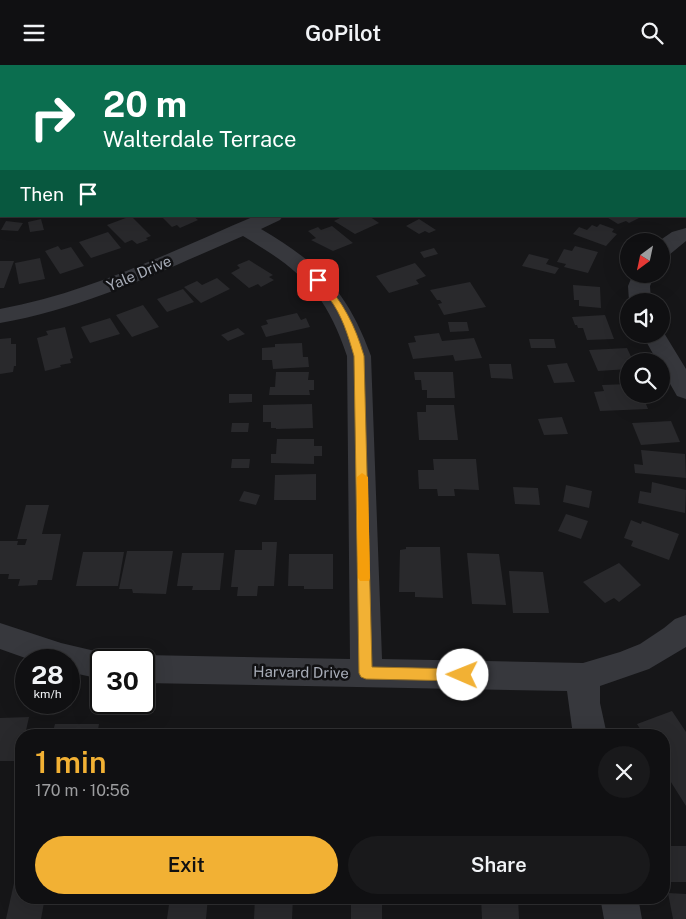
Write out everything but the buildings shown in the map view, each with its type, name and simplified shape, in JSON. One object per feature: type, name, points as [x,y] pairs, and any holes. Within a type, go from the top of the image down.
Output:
[{"type":"street","name":"Yale Drive","points":[[0,316],[34,310],[94,291],[270,217]]},
{"type":"street","points":[[245,228],[305,269],[332,295],[352,331],[359,356],[366,673]]},
{"type":"street","points":[[670,244],[686,234]]},
{"type":"street","points":[[659,343],[686,389]]},
{"type":"street","name":"Harvard Drive","points":[[155,669],[583,677],[625,665],[658,649],[686,627]]},
{"type":"street","points":[[0,636],[61,657],[90,663]]},
{"type":"street","points":[[583,677],[584,703],[589,729]]},
{"type":"street","points":[[620,904],[622,919]]},
{"type":"slow traffic","points":[[362,477],[364,578]]},
{"type":"route","points":[[318,280],[332,295],[343,312],[352,331],[359,356],[366,673],[463,675]]}]
